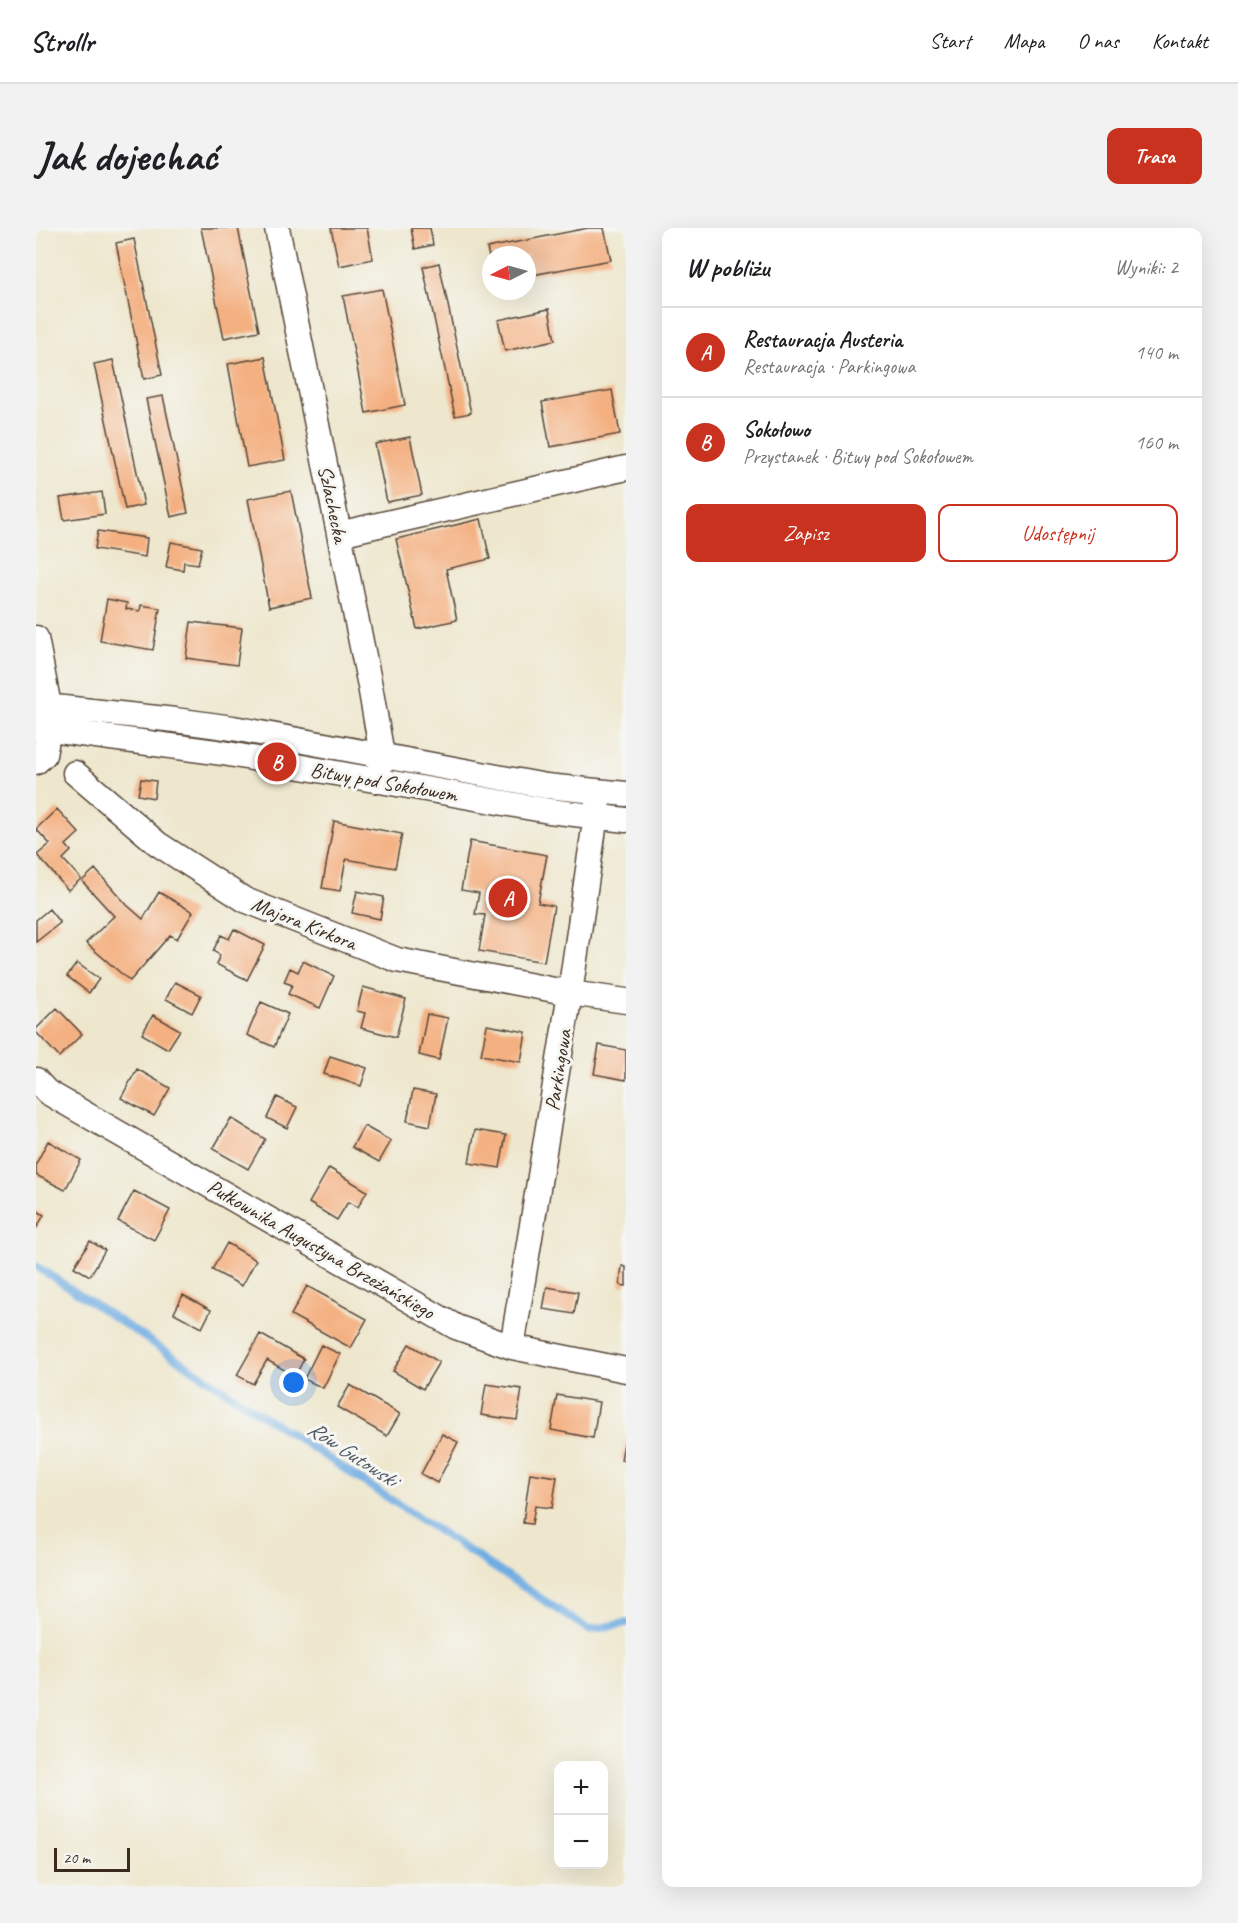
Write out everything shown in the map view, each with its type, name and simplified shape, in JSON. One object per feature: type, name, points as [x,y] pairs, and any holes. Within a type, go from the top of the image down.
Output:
[{"type":"street","name":"Szlachecka","points":[[277,228],[370,686],[382,755],[377,780]]},
{"type":"street","points":[[339,534],[626,468]]},
{"type":"street","points":[[36,638],[44,755],[36,762]]},
{"type":"street","name":"Bitwy pod Sokołowem","points":[[42,717],[187,721],[546,786],[626,794]]},
{"type":"street","name":"Bitwy pod Sokołowem","points":[[42,717],[223,753],[498,802],[597,818],[626,820]]},
{"type":"street","name":"Majora Kirkora","points":[[75,773],[158,844],[245,900],[397,960],[570,993],[626,1001]]},
{"type":"street","name":"Parkingowa","points":[[512,1347],[570,993],[599,792]]},
{"type":"street","name":"Pułkownika Augustyna Brzeżańskiego","points":[[36,1080],[47,1092],[456,1327],[512,1347],[626,1370]]},
{"type":"building","points":[[201,228],[238,228],[259,331],[224,338]]},
{"type":"building","points":[[331,228],[367,228],[373,259],[339,266]]},
{"type":"building","points":[[411,228],[430,228],[433,245],[415,249]]},
{"type":"building","points":[[588,228],[604,228],[611,260],[536,274],[536,246],[497,246]]},
{"type":"building","points":[[134,239],[162,375],[144,379],[116,243]]},
{"type":"building","points":[[439,263],[471,413],[455,416],[423,267]]},
{"type":"building","points":[[382,289],[405,405],[366,413],[343,296]]},
{"type":"building","points":[[549,309],[555,340],[505,351],[498,320]]},
{"type":"building","points":[[265,357],[285,460],[247,467],[228,364]]},
{"type":"building","points":[[113,360],[144,505],[125,509],[94,364]]},
{"type":"building","points":[[612,390],[620,434],[550,447],[542,402]]},
{"type":"building","points":[[163,396],[188,513],[171,517],[146,399]]},
{"type":"building","points":[[410,437],[422,495],[387,502],[375,444]]},
{"type":"building","points":[[291,491],[312,598],[269,607],[248,499]]},
{"type":"building","points":[[102,492],[105,514],[64,520],[60,498]]},
{"type":"building","points":[[481,519],[490,559],[446,569],[457,620],[417,629],[396,539]]},
{"type":"building","points":[[98,531],[147,538],[145,557],[95,549]]},
{"type":"building","points":[[171,542],[202,548],[198,564],[184,562],[183,570],[166,567]]},
{"type":"building","points":[[107,599],[127,603],[126,609],[140,611],[141,605],[160,608],[153,650],[100,641]]},
{"type":"building","points":[[191,622],[242,628],[237,665],[186,658]]},
{"type":"building","points":[[141,779],[156,781],[154,798],[138,795]]},
{"type":"building","points":[[57,809],[79,833],[66,845],[71,851],[63,859],[81,879],[68,890],[37,855],[50,844],[36,829]]},
{"type":"building","points":[[334,821],[402,834],[395,868],[346,859],[340,891],[322,888]]},
{"type":"building","points":[[470,841],[547,855],[538,903],[554,906],[544,962],[479,951],[485,915],[475,914],[479,893],[461,890]]},
{"type":"building","points":[[95,869],[127,905],[143,919],[159,892],[193,912],[177,939],[170,935],[130,981],[86,943],[114,916],[82,881]]},
{"type":"building","points":[[357,891],[384,897],[380,919],[352,913]]},
{"type":"building","points":[[49,909],[60,923],[36,942],[36,920]]},
{"type":"building","points":[[234,929],[265,945],[247,980],[216,964],[220,955],[213,951],[221,935],[229,939]]},
{"type":"building","points":[[303,961],[334,976],[320,1008],[288,994],[292,985],[284,982],[290,968],[298,972]]},
{"type":"building","points":[[77,963],[99,979],[89,993],[67,976]]},
{"type":"building","points":[[175,982],[201,995],[192,1013],[166,999]]},
{"type":"building","points":[[363,987],[406,999],[396,1037],[361,1028],[365,1013],[357,1011]]},
{"type":"building","points":[[261,1002],[288,1014],[274,1047],[247,1035]]},
{"type":"building","points":[[57,1008],[82,1034],[59,1057],[36,1032],[36,1029]]},
{"type":"building","points":[[427,1014],[448,1018],[439,1060],[419,1055]]},
{"type":"building","points":[[153,1015],[180,1030],[168,1049],[142,1034]]},
{"type":"building","points":[[487,1025],[526,1032],[521,1062],[481,1055]]},
{"type":"building","points":[[599,1045],[626,1050],[626,1080],[594,1074]]},
{"type":"building","points":[[330,1056],[367,1068],[361,1086],[324,1074]]},
{"type":"building","points":[[137,1069],[170,1088],[154,1116],[121,1098]]},
{"type":"building","points":[[413,1090],[436,1094],[430,1126],[407,1121]]},
{"type":"building","points":[[277,1097],[297,1107],[287,1128],[267,1118]]},
{"type":"building","points":[[231,1118],[265,1139],[248,1169],[213,1149]]},
{"type":"building","points":[[364,1126],[391,1141],[379,1162],[352,1147]]},
{"type":"building","points":[[475,1130],[506,1135],[500,1168],[469,1163]]},
{"type":"building","points":[[48,1141],[81,1160],[65,1190],[36,1175],[36,1164]]},
{"type":"building","points":[[329,1168],[367,1191],[358,1207],[348,1202],[337,1220],[309,1203]]},
{"type":"building","points":[[134,1191],[170,1210],[154,1240],[118,1221]]},
{"type":"building","points":[[36,1210],[44,1215],[36,1229]]},
{"type":"building","points":[[90,1241],[105,1250],[90,1276],[74,1267]]},
{"type":"building","points":[[227,1243],[256,1260],[242,1286],[212,1270]]},
{"type":"building","points":[[622,1266],[626,1267],[626,1286],[620,1285]]},
{"type":"building","points":[[307,1286],[367,1319],[351,1348],[291,1315]]},
{"type":"building","points":[[547,1287],[578,1292],[574,1314],[543,1309]]},
{"type":"building","points":[[183,1295],[211,1310],[202,1328],[174,1313]]},
{"type":"building","points":[[260,1334],[304,1359],[295,1376],[267,1360],[253,1384],[237,1375]]},
{"type":"building","points":[[409,1344],[439,1362],[423,1389],[393,1371]]},
{"type":"building","points":[[321,1345],[340,1354],[323,1388],[304,1379]]},
{"type":"building","points":[[486,1384],[522,1389],[517,1420],[481,1415]]},
{"type":"building","points":[[350,1385],[400,1414],[387,1436],[337,1407]]},
{"type":"building","points":[[557,1395],[599,1402],[593,1438],[551,1430]]},
{"type":"building","points":[[442,1434],[458,1442],[437,1483],[421,1474]]},
{"type":"building","points":[[626,1438],[626,1461],[621,1460]]},
{"type":"building","points":[[530,1473],[557,1477],[552,1508],[535,1506],[532,1524],[523,1523]]},
{"type":"waterway","name":"Rów Gutowski","points":[[36,1266],[589,1630],[626,1623]]},
{"type":"place","name":"Sokołowo","points":[[277,762]]},
{"type":"place","name":"Restauracja Austeria","points":[[508,898]]}]
